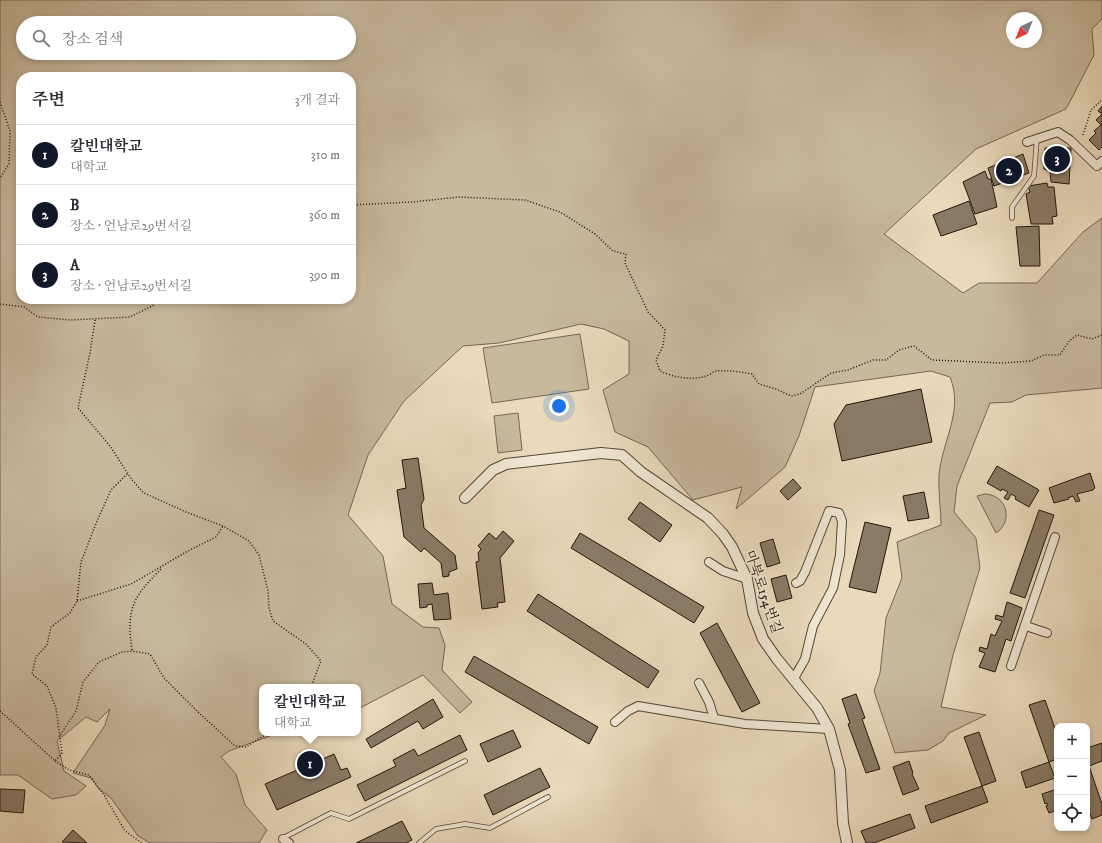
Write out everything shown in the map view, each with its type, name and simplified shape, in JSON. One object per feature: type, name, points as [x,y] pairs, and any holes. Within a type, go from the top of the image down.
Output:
[{"type":"street","points":[[1027,142],[1058,132],[1070,140],[1098,166],[1102,161]]},
{"type":"street","name":"마북로154번길","points":[[466,498],[493,470],[506,464],[601,453],[622,455],[641,472],[708,518],[723,534],[732,547],[747,579],[753,614],[763,639],[817,708],[829,730],[840,770],[843,823],[847,843]]},
{"type":"street","points":[[794,680],[805,659],[813,626],[833,588],[840,554],[842,521],[839,513],[829,511],[806,572],[796,583]]},
{"type":"street","points":[[1012,666],[1055,537]]},
{"type":"street","points":[[709,562],[723,571],[747,579]]},
{"type":"street","points":[[1026,626],[1047,633]]},
{"type":"street","points":[[699,683],[709,702],[714,718]]},
{"type":"street","points":[[615,722],[628,711],[638,706],[745,724],[829,730]]},
{"type":"lane","points":[[1012,218],[1012,206],[1034,176],[1037,138]]},
{"type":"lane","points":[[286,841],[331,813],[349,819],[465,761]]},
{"type":"lane","points":[[419,843],[436,829],[465,824],[490,828],[548,797]]},
{"type":"path","points":[[1084,135],[1091,110],[1102,100]]},
{"type":"path","points":[[0,102],[10,131],[9,164],[0,178]]},
{"type":"path","points":[[356,205],[412,202],[460,197],[525,200],[560,212],[594,234],[613,251],[626,254],[625,263],[648,312],[665,330],[663,346],[656,360],[660,371],[672,377],[692,378],[706,376],[715,371],[752,374],[759,384],[776,389],[791,396],[800,394],[831,373],[848,370],[873,360],[886,360],[899,350],[914,346],[932,360],[1009,363],[1031,361],[1044,355],[1060,355],[1069,341],[1077,335],[1092,339],[1102,335]]},
{"type":"path","points":[[0,304],[24,307],[38,316],[70,320],[95,320],[130,317],[154,304]]},
{"type":"path","points":[[95,320],[90,353],[78,408],[110,446],[128,473],[144,493],[223,526],[249,541],[258,555],[268,591],[269,608],[273,621],[306,644],[321,661],[312,684]]},
{"type":"path","points":[[56,761],[62,753],[56,708],[47,686],[32,674],[36,657],[47,645],[51,627],[70,612],[77,601],[81,562],[97,521],[111,490],[128,473]]},
{"type":"path","points":[[77,601],[132,584],[188,551],[216,537],[223,526]]},
{"type":"path","points":[[132,651],[129,628],[130,612],[141,589],[165,565]]},
{"type":"path","points":[[60,737],[76,711],[83,682],[90,672],[99,662],[122,652],[132,651],[150,654],[164,678],[235,746],[246,746],[263,736]]},
{"type":"path","points":[[0,711],[56,761],[69,770],[89,774],[104,795],[125,831],[142,843]]},
{"type":"shaded area","points":[[0,0],[1102,0],[1102,19],[1092,29],[1094,55],[1066,109],[976,149],[884,234],[963,293],[979,283],[1037,283],[1083,232],[1102,218],[1102,388],[1026,395],[1012,402],[990,403],[957,486],[954,512],[976,538],[980,568],[953,655],[941,707],[986,715],[949,733],[943,741],[928,750],[895,753],[874,691],[880,673],[886,618],[902,578],[897,542],[941,525],[939,475],[951,426],[955,402],[954,390],[950,377],[931,371],[815,387],[799,436],[785,467],[736,509],[742,487],[693,500],[648,447],[615,432],[603,390],[629,374],[629,341],[604,329],[581,324],[499,343],[463,346],[404,401],[368,455],[348,515],[383,556],[392,604],[423,627],[439,628],[445,645],[442,670],[472,702],[460,713],[423,675],[361,707],[361,684],[259,684],[259,736],[270,736],[229,751],[221,757],[236,774],[245,805],[267,830],[259,843],[150,843],[138,836],[111,798],[99,789],[91,778],[73,773],[105,725],[110,709],[97,722],[86,717],[57,741],[64,771],[86,786],[76,795],[52,799],[18,775],[0,775]]},
{"type":"shaded area","points":[[580,334],[589,389],[492,403],[483,348]]},
{"type":"shaded area","points":[[518,413],[522,450],[498,453],[494,416]]},
{"type":"shaded area","points":[[985,494],[993,495],[999,499],[1006,509],[1005,522],[1002,528],[996,533],[977,496]]},
{"type":"building","points":[[1102,106],[1102,114],[1098,111]]},
{"type":"building","points":[[1102,114],[1102,147],[1099,150],[1089,140],[1096,133],[1094,131],[1101,125],[1096,120]]},
{"type":"building","points":[[1045,148],[1071,148],[1069,184],[1051,182],[1050,171],[1044,169]]},
{"type":"building","points":[[1023,154],[1029,173],[994,186],[988,168]]},
{"type":"building","points":[[985,171],[988,179],[991,179],[997,207],[975,214],[963,182]]},
{"type":"building","points":[[1047,183],[1048,187],[1054,187],[1057,216],[1052,217],[1053,224],[1031,224],[1026,194],[1030,192],[1028,186]]},
{"type":"building","points":[[969,201],[977,224],[941,236],[933,215]]},
{"type":"building","points":[[1039,226],[1040,266],[1020,266],[1016,227]]},
{"type":"building","points":[[921,389],[932,442],[842,461],[834,424],[846,405]]},
{"type":"building","points":[[418,458],[424,499],[421,505],[424,528],[455,555],[457,569],[449,572],[449,576],[443,577],[441,563],[424,548],[421,552],[404,537],[397,490],[406,488],[402,460]]},
{"type":"building","points":[[997,466],[1039,490],[1029,507],[1015,499],[1016,497],[1011,494],[1008,500],[1004,498],[1008,492],[1002,489],[1001,491],[987,483]]},
{"type":"building","points":[[1090,473],[1095,488],[1093,490],[1077,494],[1080,501],[1076,502],[1073,496],[1068,498],[1069,499],[1054,503],[1049,488]]},
{"type":"building","points":[[793,479],[801,488],[788,500],[780,491]]},
{"type":"building","points":[[924,492],[929,518],[908,521],[903,496]]},
{"type":"building","points":[[640,502],[672,525],[660,542],[628,519]]},
{"type":"building","points":[[1039,510],[1054,515],[1025,598],[1010,593]]},
{"type":"building","points":[[865,522],[891,528],[876,593],[849,587]]},
{"type":"building","points":[[503,531],[514,541],[500,558],[505,602],[497,603],[498,607],[482,609],[476,562],[479,561],[478,553],[481,549],[478,546],[489,533],[496,539]]},
{"type":"building","points":[[580,533],[704,607],[694,623],[571,548]]},
{"type":"building","points":[[773,539],[780,563],[767,567],[760,543]]},
{"type":"building","points":[[786,575],[792,598],[777,602],[771,579]]},
{"type":"building","points":[[432,583],[434,595],[448,593],[451,619],[434,620],[432,604],[427,605],[427,607],[420,608],[418,584]]},
{"type":"building","points":[[538,594],[659,671],[648,688],[527,611]]},
{"type":"building","points":[[1007,602],[1022,608],[1011,641],[1006,639],[995,672],[979,667],[985,653],[979,651],[980,647],[987,649],[991,634],[995,636],[1002,621],[995,619],[996,615],[1003,617]]},
{"type":"building","points":[[717,623],[760,703],[742,712],[700,633]]},
{"type":"building","points":[[474,656],[598,727],[589,744],[465,672]]},
{"type":"building","points":[[856,694],[865,718],[862,719],[880,769],[866,773],[848,724],[850,723],[842,699]]},
{"type":"building","points":[[433,699],[443,717],[423,729],[418,721],[371,748],[366,739]]},
{"type":"building","points":[[1045,700],[1054,726],[1054,760],[1049,762],[1029,705]]},
{"type":"building","points":[[513,730],[521,747],[488,762],[480,744]]},
{"type":"building","points":[[979,732],[996,781],[982,786],[964,737]]},
{"type":"building","points":[[460,735],[467,750],[365,801],[357,785],[396,766],[393,760],[414,749],[418,756]]},
{"type":"building","points":[[1102,743],[1102,761],[1090,766],[1090,759],[1090,747]]},
{"type":"building","points":[[334,754],[341,770],[347,768],[351,777],[277,810],[265,784]]},
{"type":"building","points":[[909,761],[912,774],[919,789],[903,795],[893,767]]},
{"type":"building","points":[[1049,762],[1054,778],[1026,788],[1021,772]]},
{"type":"building","points":[[540,768],[550,787],[493,815],[484,795]]},
{"type":"building","points":[[1090,769],[1102,804],[1102,815],[1092,819],[1090,814]]},
{"type":"building","points":[[982,786],[988,802],[931,823],[925,806]]},
{"type":"building","points":[[0,789],[25,790],[23,813],[0,811]]},
{"type":"building","points":[[1054,790],[1054,811],[1049,813],[1046,806],[1048,805],[1047,803],[1045,804],[1042,794]]},
{"type":"building","points":[[910,814],[915,828],[874,843],[866,843],[861,831]]},
{"type":"building","points":[[402,821],[412,840],[406,843],[356,843]]},
{"type":"building","points":[[73,830],[87,843],[62,842]]},
{"type":"place","name":"A","points":[[1057,159]]},
{"type":"place","name":"B","points":[[1009,171]]},
{"type":"place","name":"칼빈대학교","points":[[310,764]]}]
